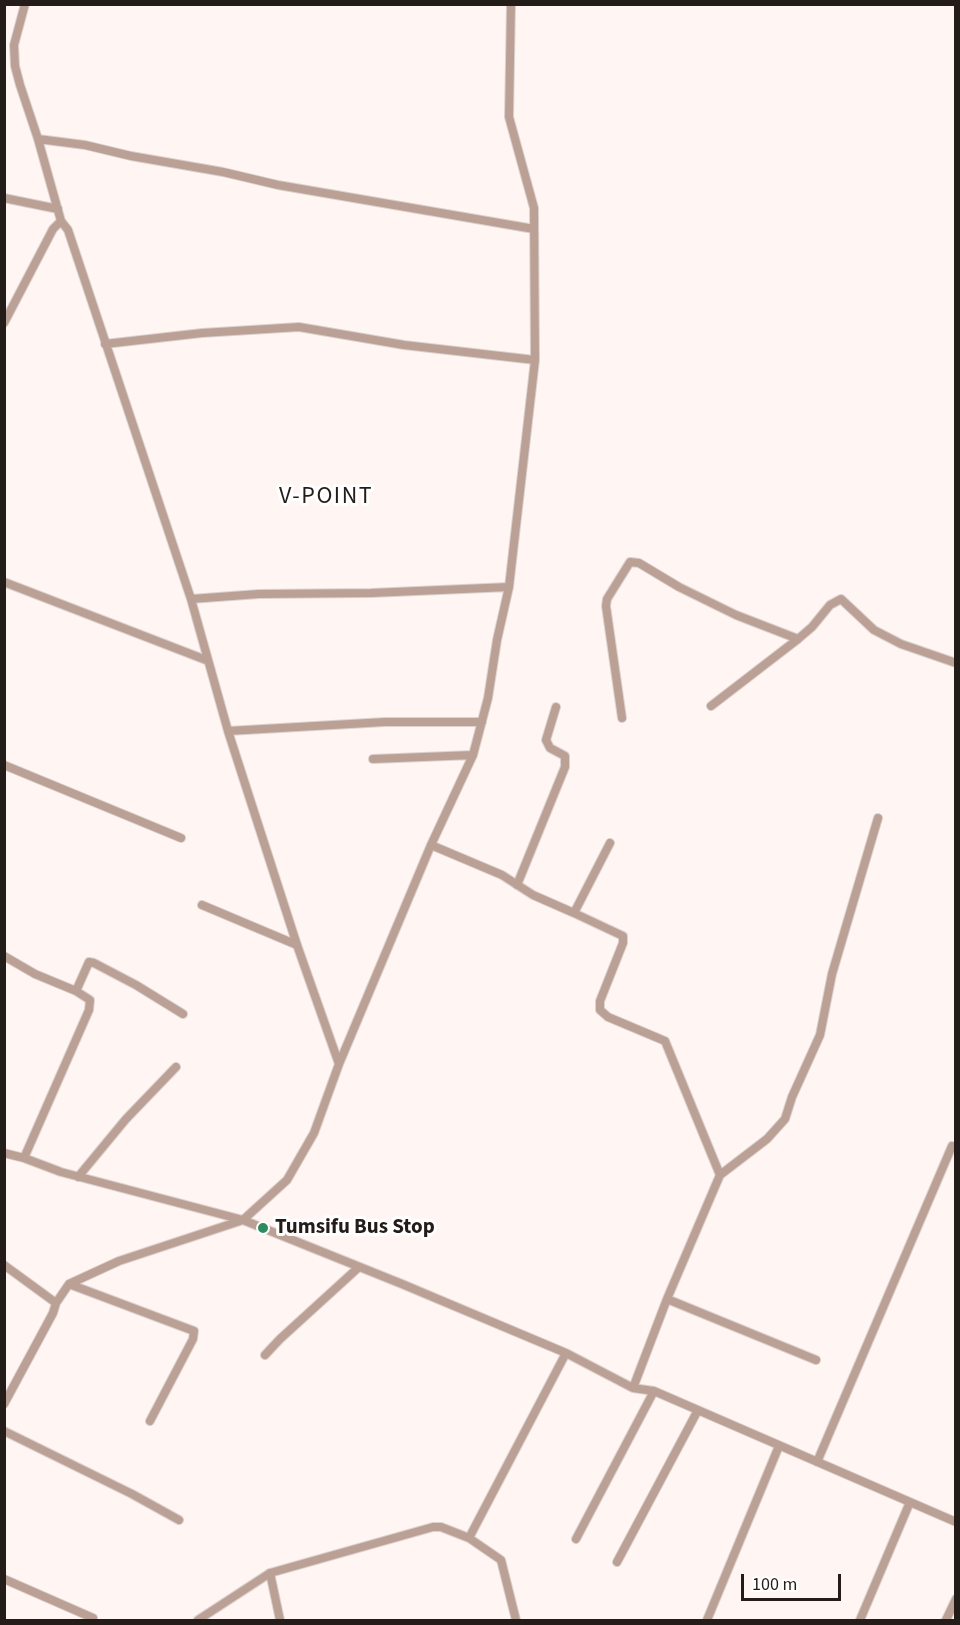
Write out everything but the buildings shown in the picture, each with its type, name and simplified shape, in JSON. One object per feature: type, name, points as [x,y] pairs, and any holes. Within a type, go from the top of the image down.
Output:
[{"type":"street","points":[[25,4],[14,45],[15,66],[61,221],[68,231],[191,599],[206,660],[228,731],[297,945],[339,1064]]},
{"type":"street","points":[[4,1404],[53,1313],[56,1303],[69,1284],[119,1261],[243,1221],[287,1180],[314,1133],[339,1064],[431,845],[473,755],[482,722],[509,587],[535,360],[534,208],[509,117],[511,4]]},
{"type":"street","points":[[38,139],[85,145],[278,185],[534,229]]},
{"type":"street","points":[[4,198],[58,209]]},
{"type":"street","points":[[4,322],[53,229],[61,221]]},
{"type":"street","points":[[105,344],[202,333],[299,327],[404,345],[535,360]]},
{"type":"street","points":[[622,718],[606,606],[607,599],[630,562],[639,563],[679,587],[736,615],[798,639]]},
{"type":"street","points":[[4,582],[206,660]]},
{"type":"street","points":[[191,599],[260,594],[383,593],[509,587]]},
{"type":"street","points":[[711,706],[798,639],[812,627],[830,605],[841,599],[874,630],[901,644],[956,663]]},
{"type":"street","points":[[517,885],[565,767],[565,756],[550,747],[546,740],[556,707]]},
{"type":"street","points":[[228,731],[385,722],[482,722]]},
{"type":"street","points":[[373,759],[473,755]]},
{"type":"street","points":[[4,765],[181,838]]},
{"type":"street","points":[[633,1388],[667,1299],[720,1175],[767,1139],[785,1119],[792,1097],[820,1035],[832,974],[878,818]]},
{"type":"street","points":[[574,913],[610,843]]},
{"type":"street","points":[[431,845],[502,875],[547,902],[623,936],[623,943],[600,1001],[600,1010],[609,1017],[665,1041],[720,1175]]},
{"type":"street","points":[[202,905],[297,945]]},
{"type":"street","points":[[4,956],[35,974],[76,991],[90,1000],[89,1011],[24,1158]]},
{"type":"street","points":[[76,991],[85,967],[89,962],[94,963],[183,1014]]},
{"type":"street","points":[[78,1177],[126,1119],[176,1067]]},
{"type":"street","points":[[817,1462],[952,1146]]},
{"type":"street","points":[[4,1153],[78,1177],[243,1221],[566,1353],[633,1388],[654,1391],[956,1522]]},
{"type":"street","points":[[4,1265],[56,1303]]},
{"type":"street","points":[[265,1355],[359,1267]]},
{"type":"street","points":[[69,1284],[194,1331],[193,1340],[150,1421]]},
{"type":"street","points":[[667,1299],[816,1360]]},
{"type":"street","points":[[469,1538],[566,1353]]},
{"type":"street","points":[[576,1539],[654,1391]]},
{"type":"street","points":[[617,1562],[698,1410]]},
{"type":"street","points":[[4,1431],[132,1494],[179,1520]]},
{"type":"street","points":[[707,1620],[779,1446]]},
{"type":"street","points":[[860,1620],[910,1502]]},
{"type":"street","points":[[198,1620],[270,1573],[433,1527],[441,1527],[469,1538],[501,1560],[516,1620]]},
{"type":"street","points":[[270,1573],[280,1620]]},
{"type":"street","points":[[4,1579],[93,1618]]},
{"type":"street","points":[[946,1620],[956,1599]]},
{"type":"place","name":"Tumsifu Bus Stop","points":[[263,1228]]},
{"type":"district","name":"V-POINT","points":[[326,498]]}]
